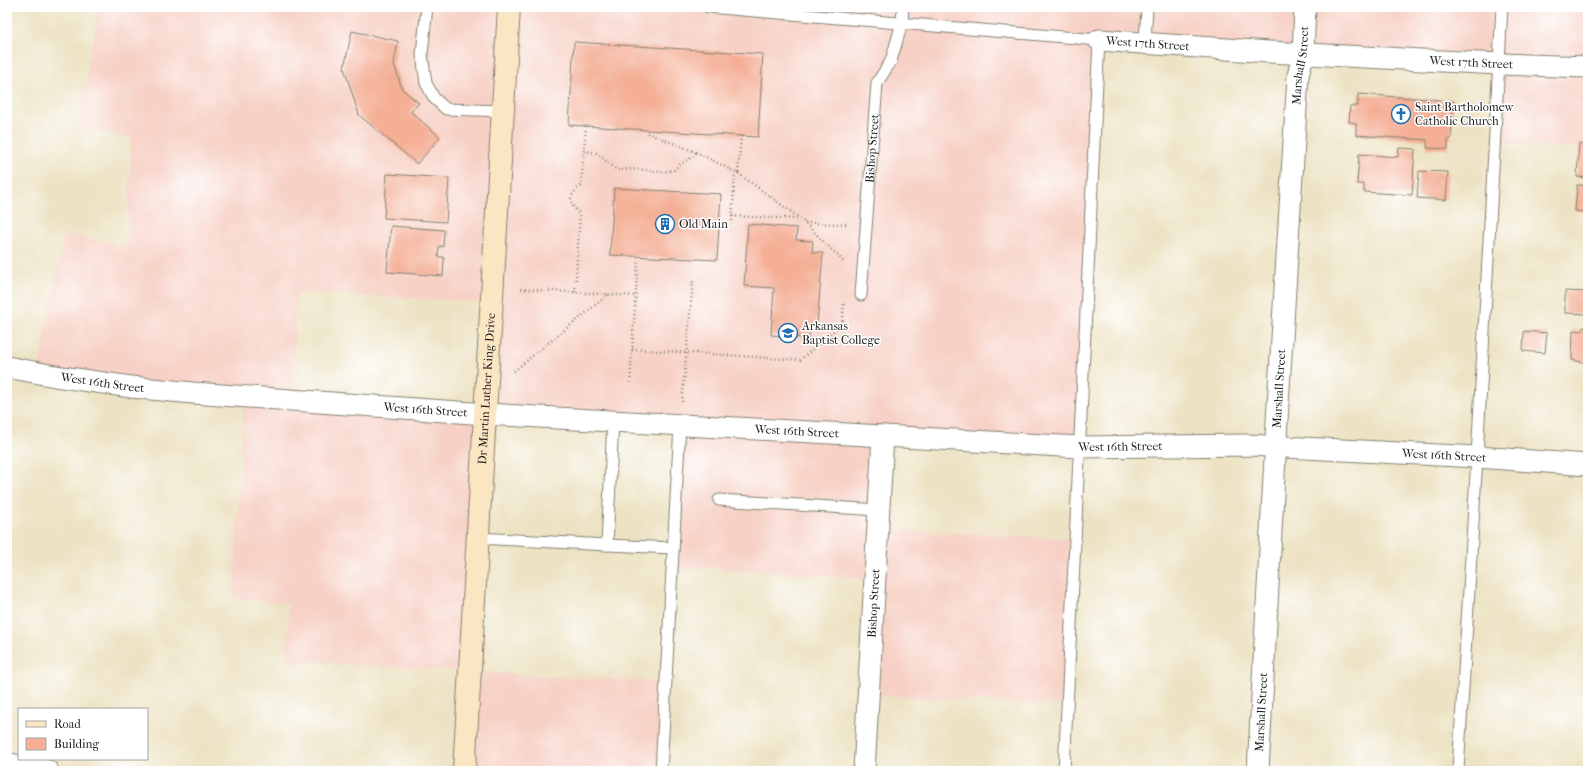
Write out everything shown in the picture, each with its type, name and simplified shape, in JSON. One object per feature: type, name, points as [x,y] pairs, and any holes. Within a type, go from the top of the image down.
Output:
[{"type":"main road","name":"Dr Martin Luther King Drive","points":[[464,771],[509,7]]},
{"type":"street","name":"Marshall Street","points":[[1258,771],[1275,447],[1298,76],[1303,54],[1305,7]]},
{"type":"street","name":"West 17th Street","points":[[1099,40],[1303,54],[1588,67]]},
{"type":"street","name":"West 16th Street","points":[[7,367],[55,376],[131,387],[193,393],[486,414],[1080,447],[1248,445],[1477,457],[1588,465]]},
{"type":"street","name":"Bishop Street","points":[[864,771],[883,436]]},
{"type":"street","points":[[7,764],[47,771]]},
{"type":"lane","points":[[427,7],[422,54],[426,83],[434,98],[446,109],[504,111]]},
{"type":"lane","name":"West 17th Street","points":[[708,7],[1099,40]]},
{"type":"lane","name":"Bishop Street","points":[[861,295],[877,83],[891,61],[902,23],[903,7]]},
{"type":"lane","points":[[1145,42],[1147,7]]},
{"type":"lane","points":[[1458,771],[1502,7]]},
{"type":"lane","points":[[1064,771],[1099,40]]},
{"type":"lane","points":[[607,545],[613,421]]},
{"type":"lane","points":[[661,771],[680,425]]},
{"type":"lane","points":[[719,500],[879,510]]},
{"type":"lane","points":[[478,538],[673,548]]},
{"type":"path","points":[[575,292],[580,214],[570,202],[571,196],[581,186],[586,126]]},
{"type":"path","points":[[647,134],[696,152],[736,173],[801,219],[846,263]]},
{"type":"path","points":[[732,221],[740,136]]},
{"type":"path","points":[[584,151],[596,153],[618,170],[638,169],[662,172],[674,170],[679,165],[694,156],[696,152]]},
{"type":"path","points":[[732,216],[801,219]]},
{"type":"path","points":[[804,223],[866,225]]},
{"type":"path","points":[[630,383],[638,260]]},
{"type":"path","points":[[680,425],[692,281]]},
{"type":"path","points":[[520,289],[636,296]]},
{"type":"path","points":[[514,371],[609,294]]},
{"type":"path","points":[[632,349],[800,360],[842,324]]},
{"type":"shaded area","name":"Arkansas Baptist College","points":[[99,7],[1588,7],[1588,148],[1494,143],[1499,65],[1099,40],[1080,447],[883,436],[878,529],[1075,539],[1067,706],[869,695],[875,579],[672,566],[680,425],[486,414],[471,672],[287,660],[289,603],[233,598],[244,397],[38,373],[64,234],[127,246],[131,138],[77,127]],"holes":[[[297,292],[493,303],[486,413],[292,400]]]},
{"type":"shaded area","points":[[471,672],[666,682],[661,771],[464,771]]},
{"type":"building","points":[[352,31],[398,41],[394,64],[402,89],[419,103],[411,112],[440,137],[417,164],[359,115],[344,68]]},
{"type":"building","points":[[574,42],[763,54],[758,137],[569,125]]},
{"type":"building","name":"Saint Bartholomew Catholic Church","points":[[1358,94],[1454,101],[1451,139],[1448,139],[1448,149],[1427,148],[1427,140],[1356,135],[1356,123],[1349,122],[1350,106],[1358,106]]},
{"type":"building","points":[[1579,144],[1588,145],[1588,178],[1577,177]]},
{"type":"building","points":[[1399,148],[1415,149],[1412,195],[1364,192],[1364,184],[1357,184],[1359,154],[1398,157]]},
{"type":"building","points":[[1419,171],[1448,172],[1446,200],[1417,198]]},
{"type":"building","points":[[387,174],[449,178],[446,222],[384,218]]},
{"type":"building","points":[[1577,185],[1588,185],[1588,218],[1585,218],[1585,212],[1575,211]]},
{"type":"building","name":"Old Main","points":[[614,188],[721,194],[717,260],[610,255]]},
{"type":"building","points":[[748,224],[797,228],[796,240],[813,241],[812,252],[823,253],[817,325],[810,324],[809,338],[771,335],[774,288],[744,286]]},
{"type":"building","points":[[391,226],[444,230],[443,247],[439,246],[438,257],[444,257],[443,276],[387,272]]},
{"type":"building","points":[[1565,291],[1588,292],[1588,314],[1565,313]]},
{"type":"building","points":[[1583,327],[1588,328],[1588,363],[1572,360],[1573,330],[1582,331]]},
{"type":"building","points":[[1524,331],[1547,333],[1545,353],[1523,351]]},
{"type":"place","name":"Saint Bartholomew Catholic Church","points":[[1401,114]]},
{"type":"place","name":"Old Main","points":[[665,224]]},
{"type":"place","name":"Arkansas Baptist College","points":[[788,333]]}]
